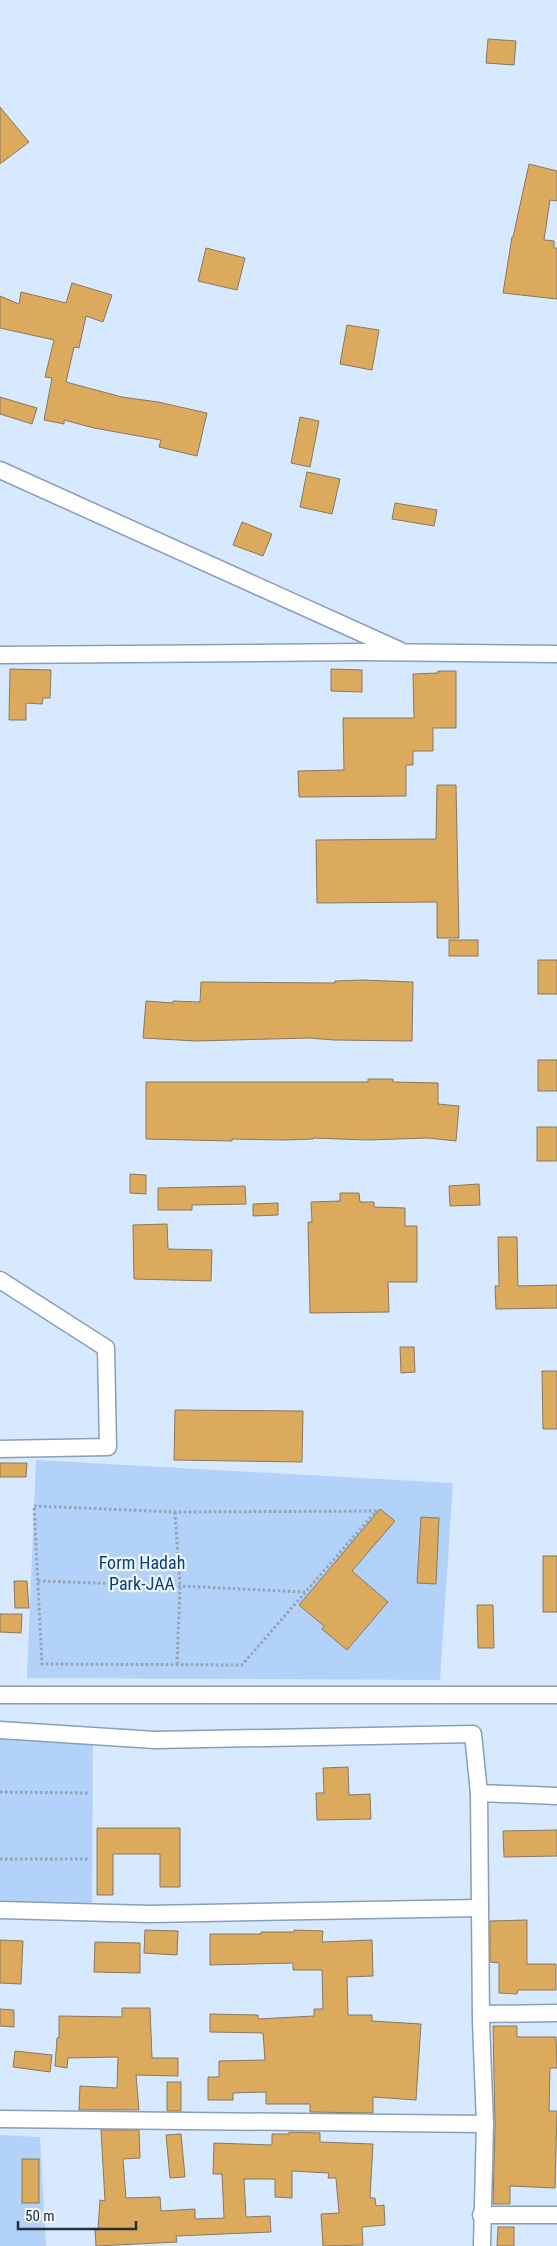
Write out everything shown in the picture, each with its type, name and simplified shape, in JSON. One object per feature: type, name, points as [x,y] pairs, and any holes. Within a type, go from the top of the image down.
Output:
[{"type":"street","points":[[0,470],[405,653]]},
{"type":"street","points":[[0,655],[557,654]]},
{"type":"street","points":[[0,1280],[106,1348],[108,1447],[0,1449]]},
{"type":"street","points":[[0,1696],[557,1695]]},
{"type":"street","points":[[0,1730],[155,1740],[473,1734],[479,1793],[481,2014],[485,2124],[481,2215],[482,2246]]},
{"type":"street","points":[[479,1793],[557,1796]]},
{"type":"street","points":[[0,1910],[150,1914],[480,1908]]},
{"type":"street","points":[[481,2014],[557,2013]]},
{"type":"street","points":[[0,2119],[485,2124]]},
{"type":"street","points":[[481,2215],[557,2215]]},
{"type":"path","points":[[34,1506],[175,1512],[376,1511],[242,1665],[42,1664],[38,1582],[34,1506]]},
{"type":"path","points":[[175,1512],[180,1586],[178,1664]]},
{"type":"path","points":[[38,1582],[305,1592]]},
{"type":"path","points":[[0,1792],[88,1793]]},
{"type":"path","points":[[0,1859],[88,1859]]},
{"type":"green space","name":"Form Hadah Park-JAA","points":[[36,1460],[453,1483],[440,1680],[27,1678]]},
{"type":"green space","points":[[0,1733],[93,1737],[92,1912],[0,1909]]},
{"type":"green space","points":[[0,2135],[40,2137],[46,2246],[0,2246]]},
{"type":"building","points":[[488,39],[516,41],[514,65],[486,63]]},
{"type":"building","points":[[0,107],[29,142],[0,164]]},
{"type":"building","points":[[529,164],[557,171],[557,201],[550,200],[544,240],[554,241],[554,248],[557,248],[557,299],[503,293],[512,237]]},
{"type":"building","points":[[206,248],[245,258],[237,290],[198,281]]},
{"type":"building","points":[[72,283],[112,295],[103,322],[86,316],[79,348],[74,347],[66,382],[122,397],[158,402],[207,413],[197,456],[159,447],[161,440],[94,428],[64,420],[64,424],[44,420],[52,378],[45,377],[54,340],[0,328],[0,296],[19,304],[21,292],[66,303]]},
{"type":"building","points":[[347,325],[379,330],[372,370],[340,364]]},
{"type":"building","points":[[0,397],[37,408],[32,424],[0,414]]},
{"type":"building","points":[[300,417],[319,421],[310,467],[291,463]]},
{"type":"building","points":[[307,472],[340,479],[332,514],[300,507]]},
{"type":"building","points":[[395,503],[437,510],[434,526],[392,519]]},
{"type":"building","points":[[242,522],[272,534],[263,556],[233,545]]},
{"type":"building","points":[[10,669],[51,670],[50,698],[43,698],[42,704],[26,703],[26,720],[9,720]]},
{"type":"building","points":[[331,669],[362,670],[362,692],[331,691]]},
{"type":"building","points":[[438,671],[456,671],[456,728],[433,728],[433,751],[413,751],[413,765],[406,765],[406,796],[299,797],[298,771],[344,770],[343,718],[414,718],[413,674],[438,673]]},
{"type":"building","points":[[437,785],[456,785],[459,938],[437,938],[437,902],[317,903],[316,840],[436,839]]},
{"type":"building","points":[[449,940],[478,940],[478,956],[449,956]]},
{"type":"building","points":[[538,960],[557,960],[557,994],[538,994]]},
{"type":"building","points":[[335,981],[413,982],[412,1041],[309,1038],[196,1041],[143,1038],[146,1001],[200,1002],[201,982],[335,983]]},
{"type":"building","points":[[538,1060],[557,1060],[557,1091],[538,1091]]},
{"type":"building","points":[[368,1079],[393,1079],[393,1082],[438,1083],[438,1104],[459,1106],[456,1141],[428,1138],[368,1140],[313,1138],[284,1140],[232,1139],[232,1141],[146,1139],[146,1082],[368,1082]]},
{"type":"building","points":[[537,1127],[557,1127],[557,1161],[537,1161]]},
{"type":"building","points":[[130,1174],[146,1175],[146,1194],[130,1193]]},
{"type":"building","points":[[479,1184],[480,1205],[450,1206],[449,1186]]},
{"type":"building","points":[[245,1186],[246,1204],[192,1205],[192,1210],[158,1210],[158,1188]]},
{"type":"building","points":[[340,1193],[359,1193],[360,1202],[374,1202],[374,1207],[405,1208],[405,1226],[417,1226],[417,1282],[388,1282],[389,1312],[310,1313],[308,1222],[312,1222],[311,1202],[340,1201]]},
{"type":"building","points":[[278,1203],[278,1215],[253,1216],[253,1204]]},
{"type":"building","points":[[167,1224],[168,1249],[212,1250],[211,1281],[134,1279],[133,1225]]},
{"type":"building","points":[[498,1237],[517,1237],[518,1286],[557,1285],[557,1308],[496,1309],[495,1286],[499,1286]]},
{"type":"building","points":[[400,1347],[414,1347],[415,1372],[401,1373]]},
{"type":"building","points":[[542,1371],[557,1371],[557,1429],[543,1429]]},
{"type":"building","points":[[175,1410],[303,1411],[302,1462],[174,1460]]},
{"type":"building","points":[[0,1463],[27,1463],[26,1477],[0,1477]]},
{"type":"building","points":[[380,1509],[395,1521],[352,1571],[388,1602],[347,1650],[322,1629],[324,1626],[299,1605]]},
{"type":"building","points":[[421,1517],[439,1518],[436,1584],[417,1583]]},
{"type":"building","points":[[543,1556],[557,1556],[557,1612],[543,1612]]},
{"type":"building","points":[[14,1581],[27,1581],[29,1608],[15,1608]]},
{"type":"building","points":[[477,1605],[493,1605],[494,1648],[478,1648]]},
{"type":"building","points":[[0,1614],[22,1614],[21,1633],[0,1632]]},
{"type":"building","points":[[348,1767],[349,1795],[370,1794],[371,1819],[317,1820],[316,1793],[324,1793],[323,1768]]},
{"type":"building","points":[[97,1828],[180,1828],[180,1887],[160,1887],[160,1854],[113,1854],[113,1895],[97,1895]]},
{"type":"building","points":[[557,1830],[557,1856],[504,1857],[503,1831]]},
{"type":"building","points":[[527,1920],[527,1964],[556,1964],[556,1990],[518,1990],[517,1994],[499,1993],[499,1963],[490,1962],[490,1921]]},
{"type":"building","points":[[145,1930],[178,1931],[177,1955],[144,1953]]},
{"type":"building","points":[[294,1930],[323,1931],[322,1942],[372,1940],[373,1976],[347,1977],[348,2015],[372,2015],[372,2021],[421,2024],[416,2100],[373,2097],[373,2113],[310,2112],[310,2104],[266,2104],[266,2092],[233,2093],[233,2100],[208,2100],[208,2077],[219,2077],[219,2061],[265,2060],[263,2033],[210,2032],[210,2014],[258,2015],[258,2019],[314,2016],[314,2009],[323,2009],[322,1970],[293,1970],[293,1963],[210,1965],[210,1934],[261,1934],[261,1932],[294,1932]]},
{"type":"building","points":[[0,1940],[23,1941],[21,1984],[0,1983]]},
{"type":"building","points":[[95,1942],[140,1943],[140,1973],[94,1972]]},
{"type":"building","points":[[122,2008],[150,2008],[152,2058],[178,2058],[178,2076],[136,2075],[139,2110],[79,2110],[80,2086],[117,2088],[118,2057],[68,2058],[67,2068],[55,2066],[57,2038],[59,2038],[59,2016],[122,2017]]},
{"type":"building","points":[[0,2009],[14,2010],[14,2027],[0,2026]]},
{"type":"building","points":[[493,2026],[517,2026],[517,2037],[556,2037],[557,2068],[550,2068],[549,2111],[557,2111],[555,2188],[510,2186],[510,2204],[493,2204],[495,2124]]},
{"type":"building","points":[[15,2051],[52,2055],[50,2072],[13,2067]]},
{"type":"building","points":[[167,2082],[181,2082],[181,2111],[167,2111]]},
{"type":"building","points":[[101,2130],[139,2130],[140,2158],[123,2159],[126,2198],[160,2197],[161,2211],[195,2209],[195,2219],[224,2218],[222,2174],[213,2174],[214,2143],[272,2145],[272,2134],[289,2134],[289,2132],[320,2133],[320,2142],[373,2144],[370,2198],[375,2198],[376,2206],[384,2205],[385,2225],[362,2227],[363,2245],[323,2246],[321,2214],[339,2213],[336,2178],[328,2178],[329,2173],[292,2171],[292,2198],[275,2197],[275,2179],[244,2179],[246,2217],[270,2216],[271,2232],[176,2236],[177,2242],[96,2246],[95,2230],[98,2230],[100,2200],[105,2201]]},
{"type":"building","points":[[181,2134],[185,2177],[170,2178],[166,2135]]},
{"type":"building","points":[[22,2159],[39,2159],[39,2203],[22,2203]]},
{"type":"building","points":[[498,2227],[514,2227],[514,2246],[497,2246]]}]
